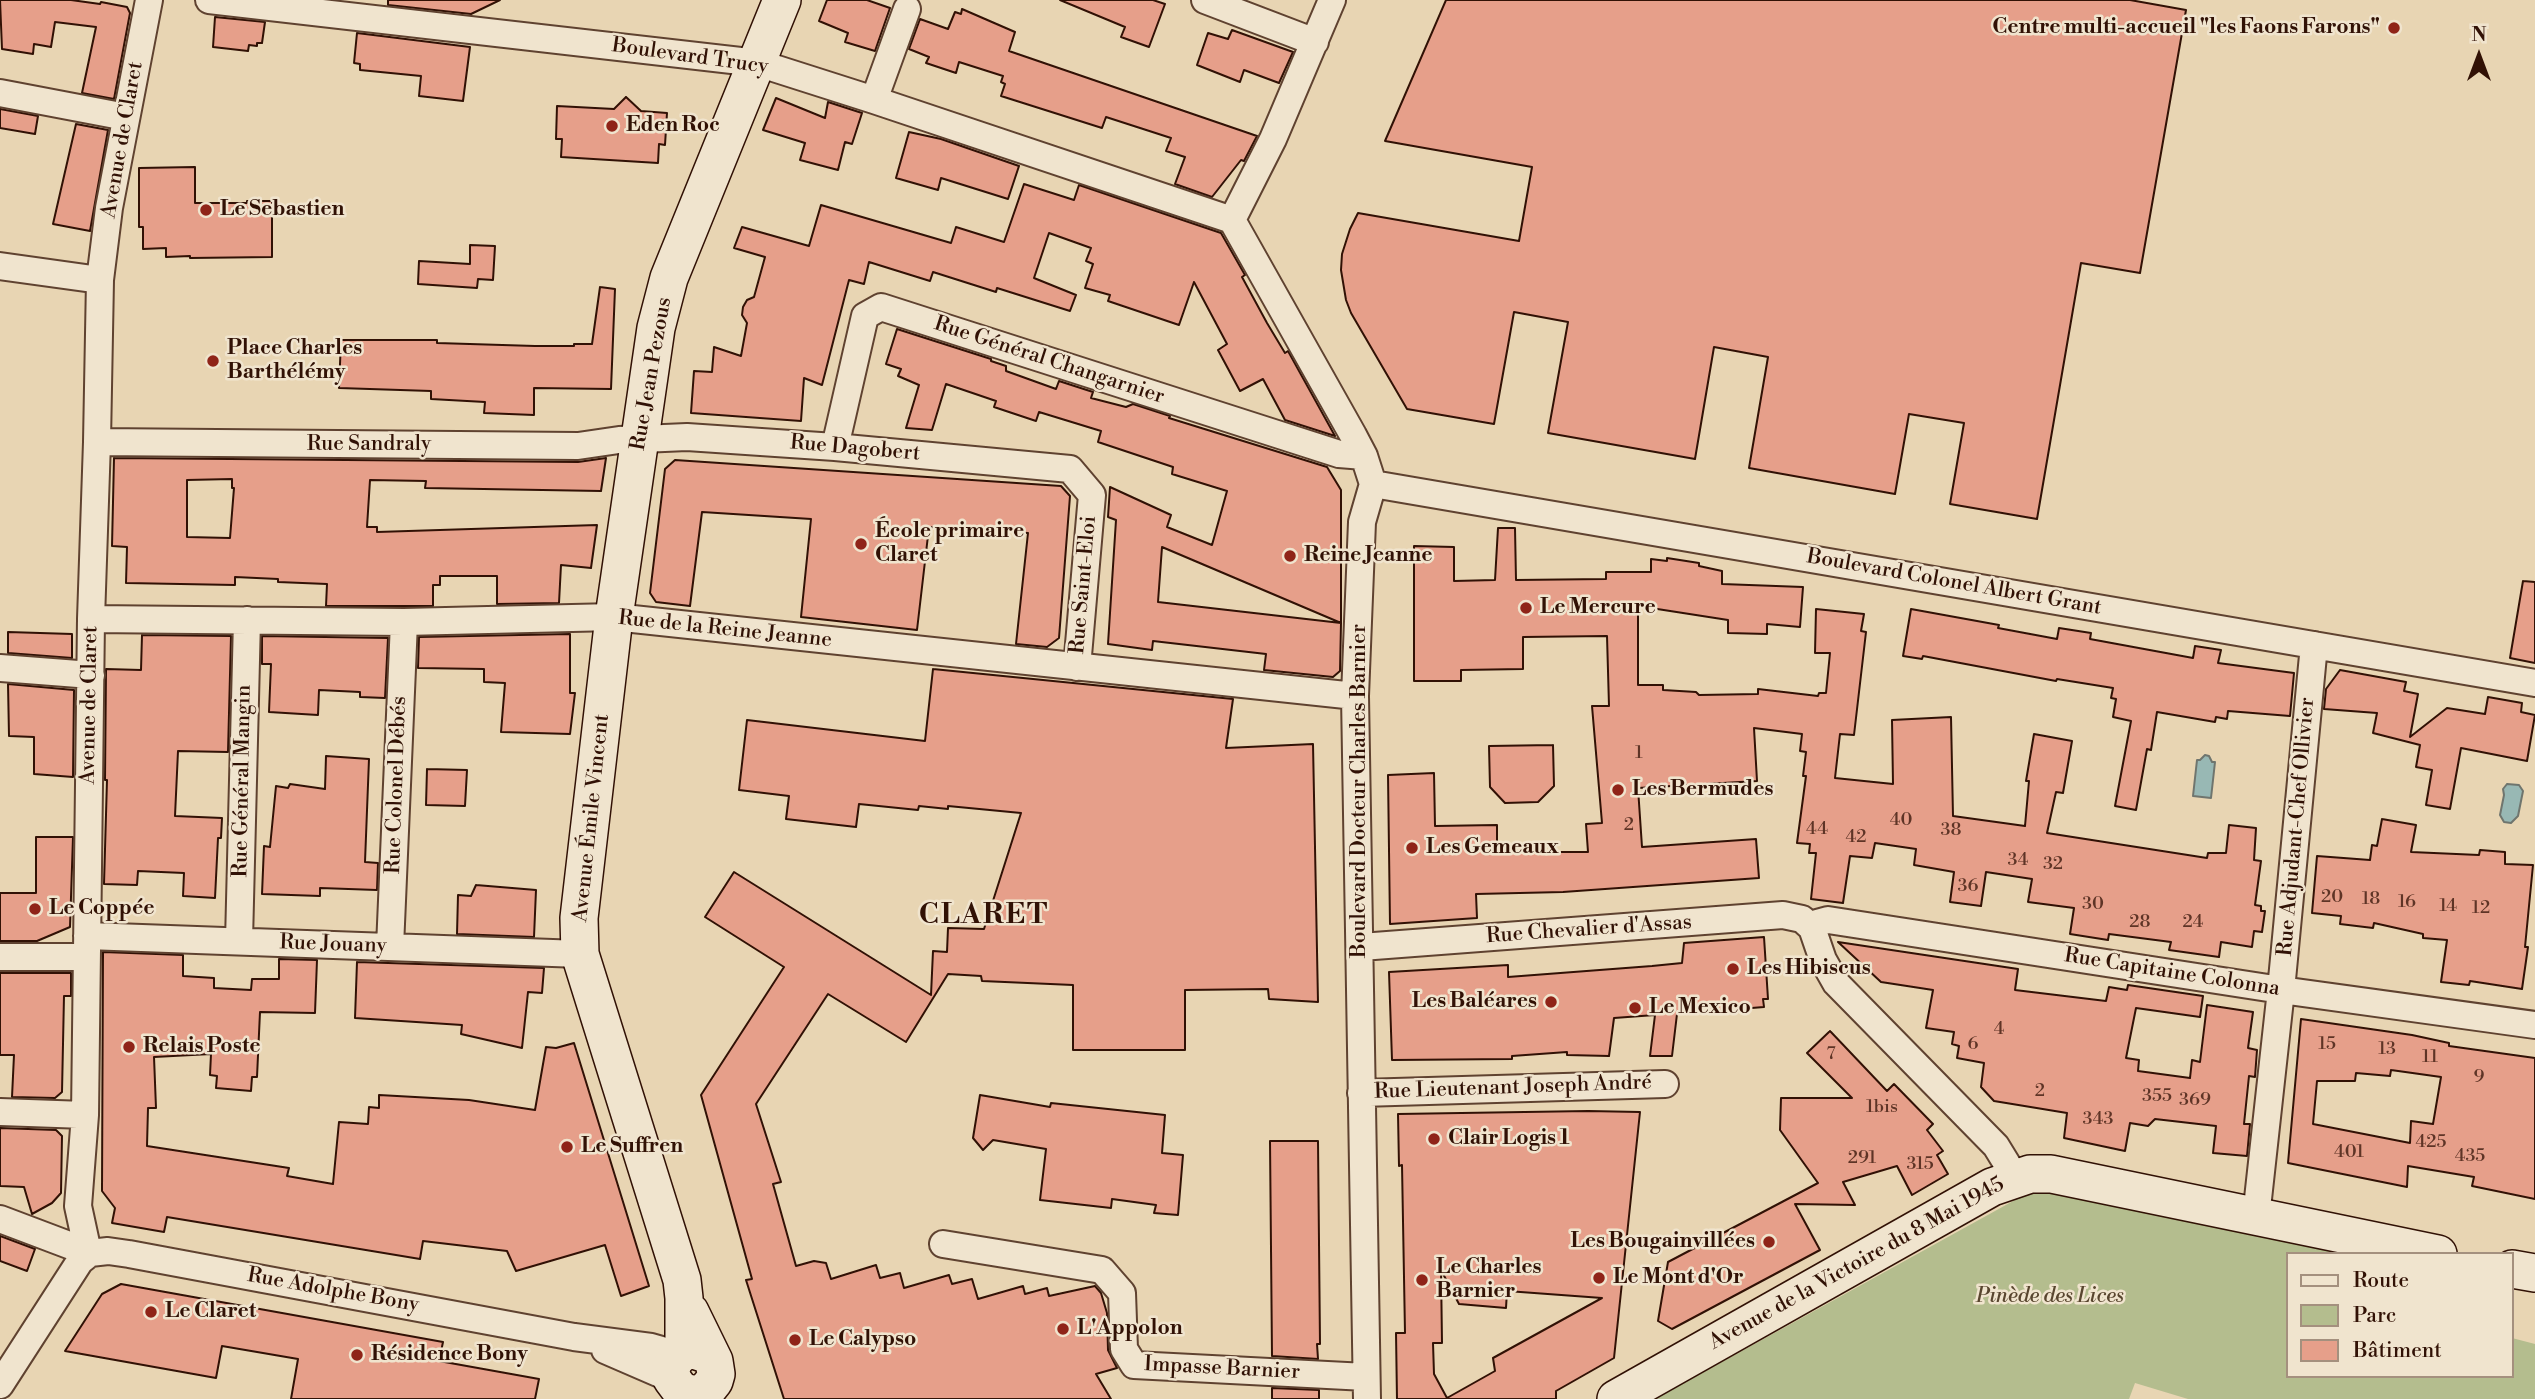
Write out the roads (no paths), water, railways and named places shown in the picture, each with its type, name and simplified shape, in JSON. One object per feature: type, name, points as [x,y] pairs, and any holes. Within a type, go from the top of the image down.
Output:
[{"type":"street","name":"Avenue de Claret","points":[[90,1253],[78,1206],[85,1115],[91,619],[100,280],[126,117],[149,0]]},
{"type":"street","name":"Boulevard Trucy","points":[[209,0],[758,63],[1232,220]]},
{"type":"street","name":"Rue Jean Pezous","points":[[614,617],[656,328],[669,278],[782,0]]},
{"type":"street","points":[[1205,0],[1315,42]]},
{"type":"street","points":[[1332,0],[1273,139],[1232,220],[1364,456],[1373,484]]},
{"type":"street","points":[[874,100],[907,9]]},
{"type":"street","points":[[0,93],[126,117]]},
{"type":"street","points":[[0,266],[100,280]]},
{"type":"street","name":"Rue Général Changarnier","points":[[835,447],[865,316],[881,307],[1339,454],[1364,456]]},
{"type":"street","name":"Rue Dagobert","points":[[640,439],[687,437],[835,447],[1070,469]]},
{"type":"street","name":"Rue Sandraly","points":[[97,442],[578,446],[640,439]]},
{"type":"street","name":"Rue Saint-Eloi","points":[[1070,469],[1091,495],[1077,667]]},
{"type":"street","name":"Boulevard Colonel Albert Grant","points":[[1373,484],[2535,683]]},
{"type":"street","name":"Boulevard Docteur Charles Barnier","points":[[1366,1388],[1355,696],[1362,522],[1373,484]]},
{"type":"street","name":"Rue de la Reine Jeanne","points":[[91,619],[404,622],[614,617],[1355,696]]},
{"type":"street","name":"Avenue Émile Vincent","points":[[614,617],[579,918],[580,954],[682,1280],[694,1377]]},
{"type":"street","name":"Rue Général Mangin","points":[[239,941],[247,621]]},
{"type":"street","name":"Rue Colonel Débés","points":[[390,947],[404,622]]},
{"type":"street","name":"Rue Adjudant-Chef Ollivier","points":[[2256,1217],[2314,645]]},
{"type":"street","points":[[0,668],[92,675]]},
{"type":"street","name":"Rue Chevalier d'Assas","points":[[1361,947],[1783,915],[1802,919],[1812,928]]},
{"type":"street","name":"Rue Capitaine Colonna","points":[[1812,928],[1828,920],[2281,990],[2535,1025]]},
{"type":"street","points":[[1812,928],[1823,960],[1836,983],[1988,1138],[2015,1177]]},
{"type":"street","name":"Rue Jouany","points":[[0,957],[86,947],[239,941],[580,954]]},
{"type":"street","name":"Rue Lieutenant Joseph André","points":[[1361,1093],[1665,1084]]},
{"type":"street","points":[[0,1112],[85,1115]]},
{"type":"street","name":"Avenue de la Victoire du 8 Mai 1945","points":[[1616,1399],[1992,1187],[2015,1177],[2035,1173],[2051,1174],[2428,1252]]},
{"type":"street","points":[[0,1219],[90,1253]]},
{"type":"street","name":"Impasse Barnier","points":[[943,1244],[1102,1270],[1122,1293],[1124,1349],[1134,1365],[1366,1388]]},
{"type":"street","name":"Rue Adolphe Bony","points":[[90,1253],[108,1251],[129,1254],[575,1337],[651,1348],[694,1377]]},
{"type":"street","points":[[0,1385],[80,1261],[90,1253]]},
{"type":"street","points":[[2514,1269],[2535,1273]]},
{"type":"water","points":[[2205,755],[2215,762],[2211,798],[2193,796],[2197,760]]},
{"type":"water","points":[[2507,784],[2519,785],[2523,791],[2518,816],[2511,823],[2504,822],[2500,815],[2503,789]]},
{"type":"place","name":"Centre multi-accueil \"les Faons Farons\"","points":[[2394,28]]},
{"type":"place","name":"Eden Roc","points":[[612,126]]},
{"type":"place","name":"Le Sebastien","points":[[206,210]]},
{"type":"place","name":"Place Charles Barthélémy","points":[[213,361]]},
{"type":"place","name":"École primaire Claret","points":[[861,544]]},
{"type":"place","name":"Reine Jeanne","points":[[1290,556]]},
{"type":"place","name":"Le Mercure","points":[[1526,608]]},
{"type":"place","name":"Les Bermudes","points":[[1618,790]]},
{"type":"place","name":"Les Gemeaux","points":[[1412,848]]},
{"type":"place","name":"Le Coppée","points":[[35,909]]},
{"type":"place","name":"Les Hibiscus","points":[[1733,969]]},
{"type":"place","name":"Les Baléares","points":[[1551,1002]]},
{"type":"place","name":"Le Mexico","points":[[1635,1008]]},
{"type":"place","name":"Relais Poste","points":[[129,1047]]},
{"type":"place","name":"Clair Logis 1","points":[[1434,1139]]},
{"type":"place","name":"Le Suffren","points":[[567,1147]]},
{"type":"place","name":"Les Bougainvillées","points":[[1769,1242]]},
{"type":"place","name":"Le Mont d'Or","points":[[1599,1278]]},
{"type":"place","name":"Le Charles Barnier","points":[[1422,1280]]},
{"type":"place","name":"Le Claret","points":[[151,1312]]},
{"type":"place","name":"L'Appolon","points":[[1063,1329]]},
{"type":"place","name":"Le Calypso","points":[[795,1340]]},
{"type":"place","name":"Résidence Bony","points":[[357,1355]]},
{"type":"district","name":"CLARET","points":[[984,916]]},
{"type":"park label","name":"Pinède des Lices","points":[[2050,1297]]}]
